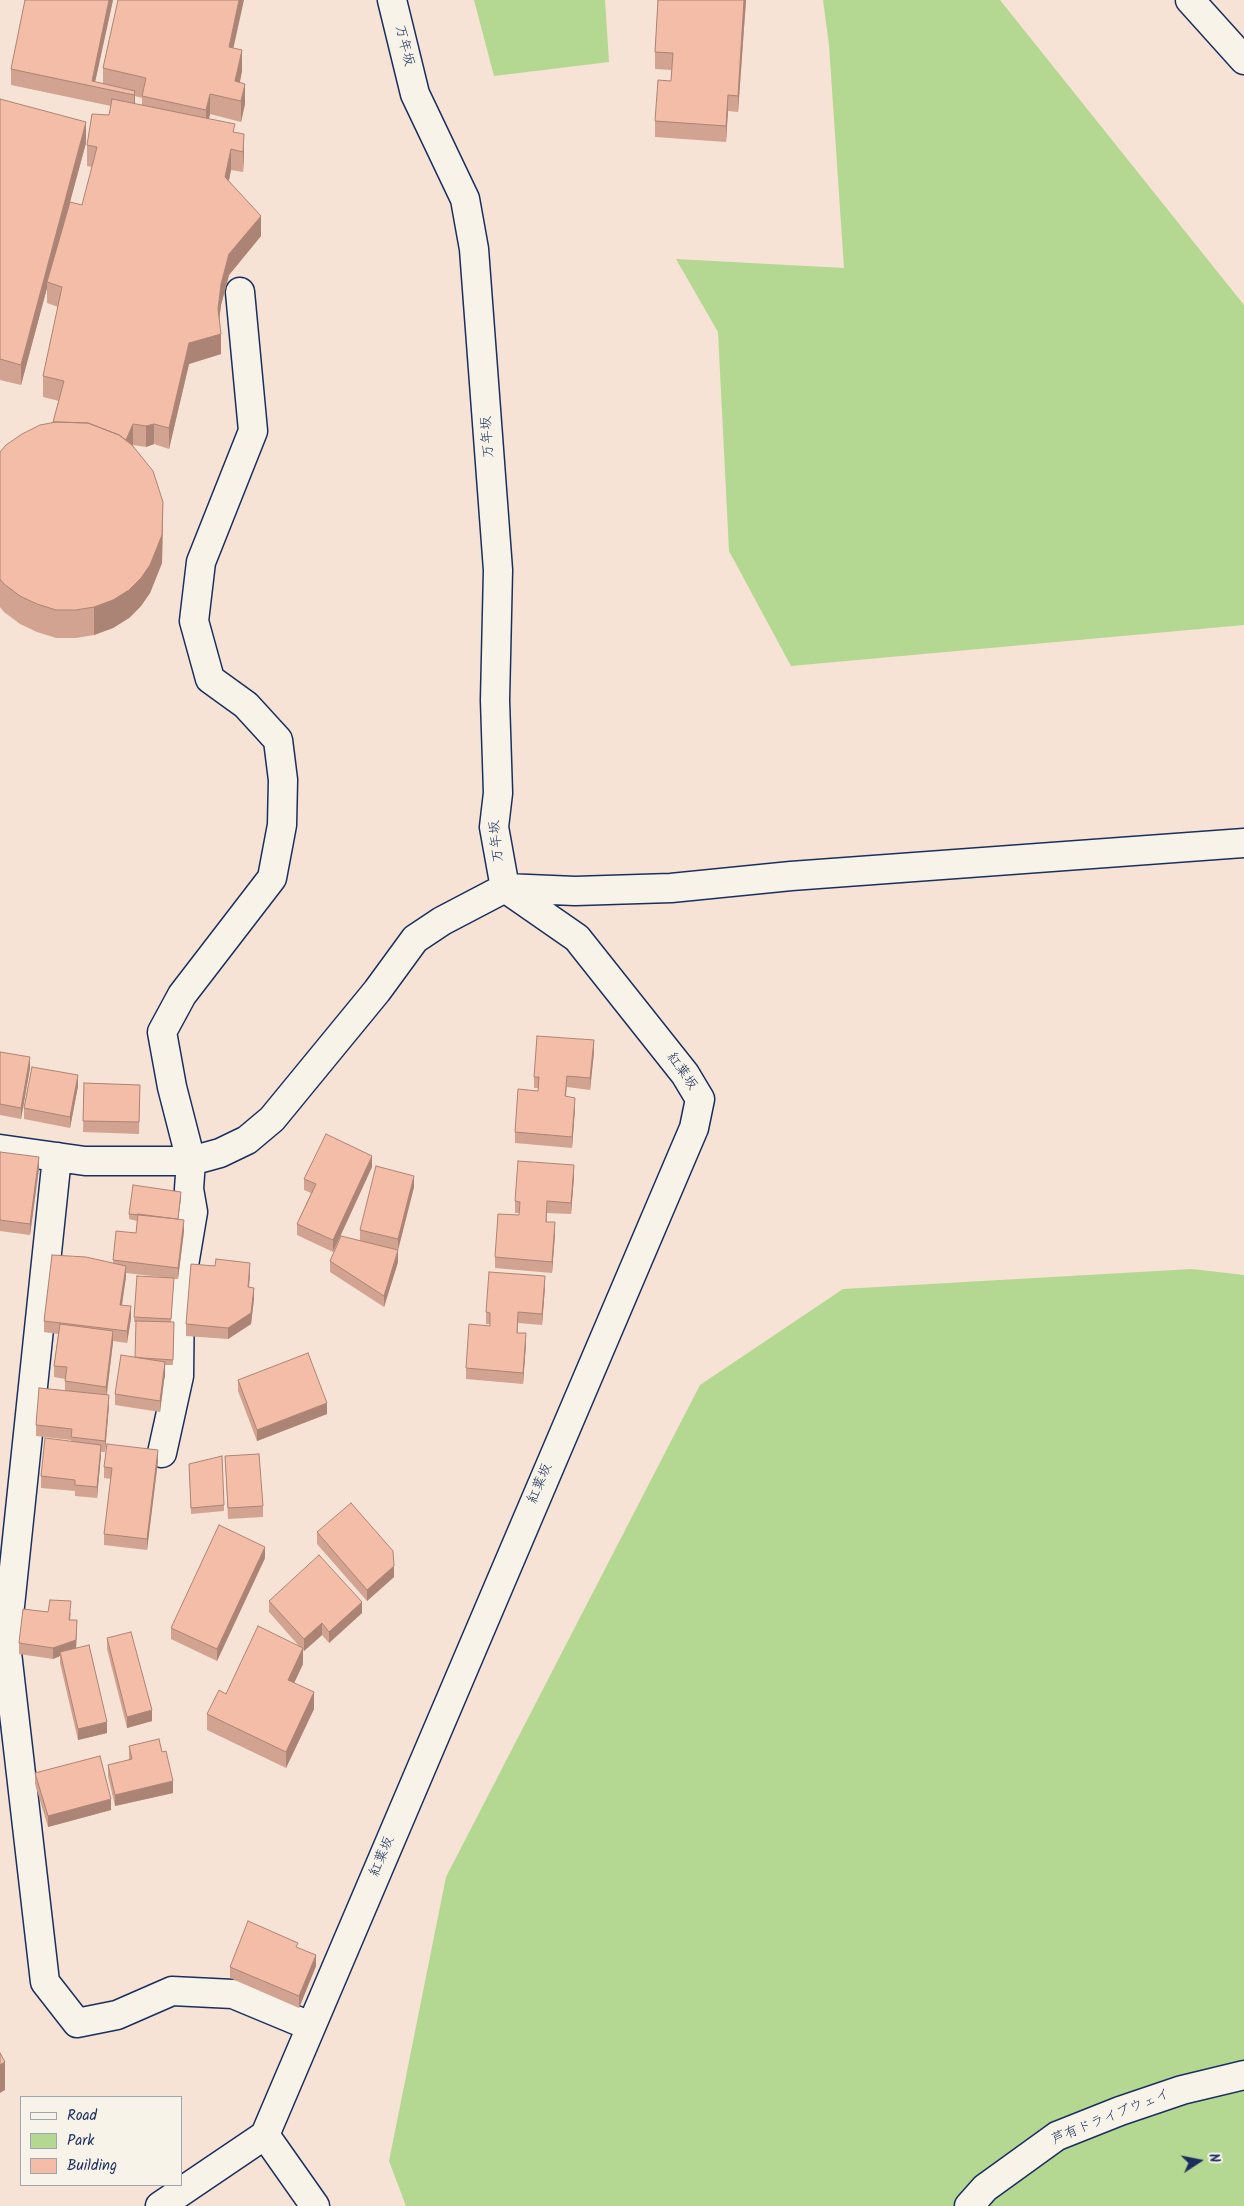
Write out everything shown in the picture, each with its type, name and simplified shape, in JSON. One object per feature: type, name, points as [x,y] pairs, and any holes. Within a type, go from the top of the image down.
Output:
[{"type":"street","name":"万年坂","points":[[392,0],[416,94],[465,200],[474,249],[498,570],[495,700],[498,793],[494,827],[504,888]]},
{"type":"street","points":[[1190,0],[1244,60]]},
{"type":"street","points":[[162,1453],[179,1376],[180,1289],[193,1212],[189,1189],[191,1161],[172,1086],[162,1032],[182,995],[272,878],[282,825],[283,780],[278,740],[246,704],[210,679],[194,621],[201,562],[253,431],[240,292]]},
{"type":"street","points":[[0,1149],[85,1161],[191,1161],[220,1153],[246,1140],[272,1119],[377,991],[415,939],[442,921],[504,888],[575,890],[671,888],[791,876],[1244,843]]},
{"type":"street","name":"紅葉坂","points":[[265,2135],[694,1128],[700,1099],[685,1074],[577,938],[504,888]]},
{"type":"street","points":[[57,1157],[3,1644],[45,1982],[77,2023],[117,2015],[172,1991],[233,1994],[310,2026]]},
{"type":"street","name":"芦有ドライブウェイ","points":[[968,2206],[986,2188],[1057,2136],[1120,2111],[1182,2090],[1244,2075]]},
{"type":"street","points":[[160,2206],[265,2135],[315,2206]]},
{"type":"green space","points":[[474,0],[605,0],[609,62],[494,76]]},
{"type":"green space","points":[[823,0],[1000,0],[1244,305],[1244,625],[791,666],[729,551],[718,332],[676,259],[844,268],[829,45]]},
{"type":"green space","points":[[1192,1269],[1244,1275],[1244,2206],[406,2206],[389,2161],[446,1877],[700,1385],[843,1289]]},
{"type":"building","points":[[25,0],[109,0],[92,81],[135,91],[134,95],[11,69]]},
{"type":"building","points":[[118,0],[239,0],[229,47],[242,50],[235,81],[245,84],[241,101],[210,94],[206,110],[142,96],[146,78],[103,68]]},
{"type":"building","points":[[658,0],[744,0],[738,96],[728,95],[726,126],[655,121],[658,80],[671,81],[673,53],[655,52]]},
{"type":"building","points":[[0,99],[86,122],[21,365],[0,359]]},
{"type":"building","points":[[112,99],[235,124],[233,132],[244,134],[243,152],[231,149],[225,177],[261,216],[229,254],[221,284],[218,309],[221,334],[189,343],[169,428],[154,424],[146,426],[133,424],[126,440],[119,435],[88,423],[53,422],[64,381],[43,376],[62,287],[47,282],[70,202],[82,205],[97,147],[87,145],[92,114],[109,115]]},
{"type":"building","points":[[56,422],[88,423],[119,435],[132,445],[153,471],[163,502],[162,535],[150,565],[141,578],[129,590],[113,600],[94,607],[76,610],[56,610],[37,604],[20,596],[0,579],[0,452],[6,445],[22,434],[40,425]]},
{"type":"building","points":[[537,1036],[594,1040],[590,1078],[567,1076],[565,1096],[575,1098],[572,1137],[515,1132],[518,1089],[538,1091],[539,1077],[534,1077]]},
{"type":"building","points":[[0,1052],[30,1057],[21,1108],[0,1104]]},
{"type":"building","points":[[32,1067],[78,1075],[70,1117],[24,1108]]},
{"type":"building","points":[[84,1083],[140,1085],[139,1122],[83,1121]]},
{"type":"building","points":[[326,1134],[372,1156],[333,1240],[297,1224],[316,1184],[304,1179]]},
{"type":"building","points":[[0,1152],[39,1157],[30,1224],[0,1220]]},
{"type":"building","points":[[518,1161],[574,1165],[571,1203],[547,1201],[546,1222],[555,1222],[552,1262],[495,1257],[498,1214],[519,1215],[520,1202],[515,1201]]},
{"type":"building","points":[[376,1166],[414,1176],[398,1239],[360,1230]]},
{"type":"building","points":[[133,1185],[181,1192],[178,1219],[129,1214]]},
{"type":"building","points":[[138,1214],[184,1220],[178,1268],[113,1260],[116,1231],[136,1233]]},
{"type":"building","points":[[341,1236],[398,1250],[384,1296],[330,1261]]},
{"type":"building","points":[[52,1255],[86,1257],[126,1266],[120,1305],[131,1306],[127,1331],[44,1321]]},
{"type":"building","points":[[216,1259],[250,1263],[248,1287],[254,1288],[251,1313],[228,1328],[186,1324],[191,1264],[215,1266]]},
{"type":"building","points":[[489,1272],[545,1276],[542,1314],[518,1312],[517,1333],[526,1333],[523,1373],[466,1368],[469,1324],[490,1326],[490,1313],[486,1312]]},
{"type":"building","points":[[137,1276],[174,1278],[171,1319],[134,1317]]},
{"type":"building","points":[[136,1321],[174,1322],[173,1360],[135,1357]]},
{"type":"building","points":[[60,1324],[113,1331],[106,1387],[65,1381],[67,1367],[54,1366]]},
{"type":"building","points":[[308,1353],[327,1403],[257,1430],[238,1380]]},
{"type":"building","points":[[121,1355],[165,1362],[160,1401],[115,1394]]},
{"type":"building","points":[[39,1388],[109,1395],[105,1441],[71,1437],[72,1429],[36,1425]]},
{"type":"building","points":[[45,1438],[101,1445],[97,1487],[75,1485],[75,1480],[41,1476]]},
{"type":"building","points":[[107,1444],[158,1450],[147,1539],[104,1534],[112,1468],[104,1467]]},
{"type":"building","points":[[259,1454],[263,1506],[228,1508],[225,1456]]},
{"type":"building","points":[[222,1456],[224,1505],[191,1508],[189,1464]]},
{"type":"building","points":[[351,1503],[393,1551],[394,1566],[367,1590],[317,1532]]},
{"type":"building","points":[[219,1525],[265,1547],[217,1649],[171,1628]]},
{"type":"building","points":[[319,1555],[362,1602],[329,1632],[322,1623],[304,1639],[269,1601]]},
{"type":"building","points":[[50,1600],[71,1601],[69,1620],[77,1620],[76,1640],[53,1648],[19,1643],[23,1609],[48,1612]]},
{"type":"building","points":[[258,1626],[303,1648],[288,1680],[314,1692],[286,1752],[207,1714],[219,1690],[226,1694]]},
{"type":"building","points":[[131,1632],[152,1710],[127,1717],[107,1638]]},
{"type":"building","points":[[89,1645],[107,1722],[78,1729],[60,1652]]},
{"type":"building","points":[[159,1739],[162,1752],[166,1751],[173,1781],[115,1795],[108,1765],[132,1759],[129,1746]]},
{"type":"building","points":[[100,1756],[111,1799],[48,1816],[35,1773]]},
{"type":"building","points":[[248,1921],[298,1943],[296,1947],[316,1955],[299,1996],[230,1967]]},
{"type":"building","points":[[0,2053],[5,2062],[0,2065]]}]
